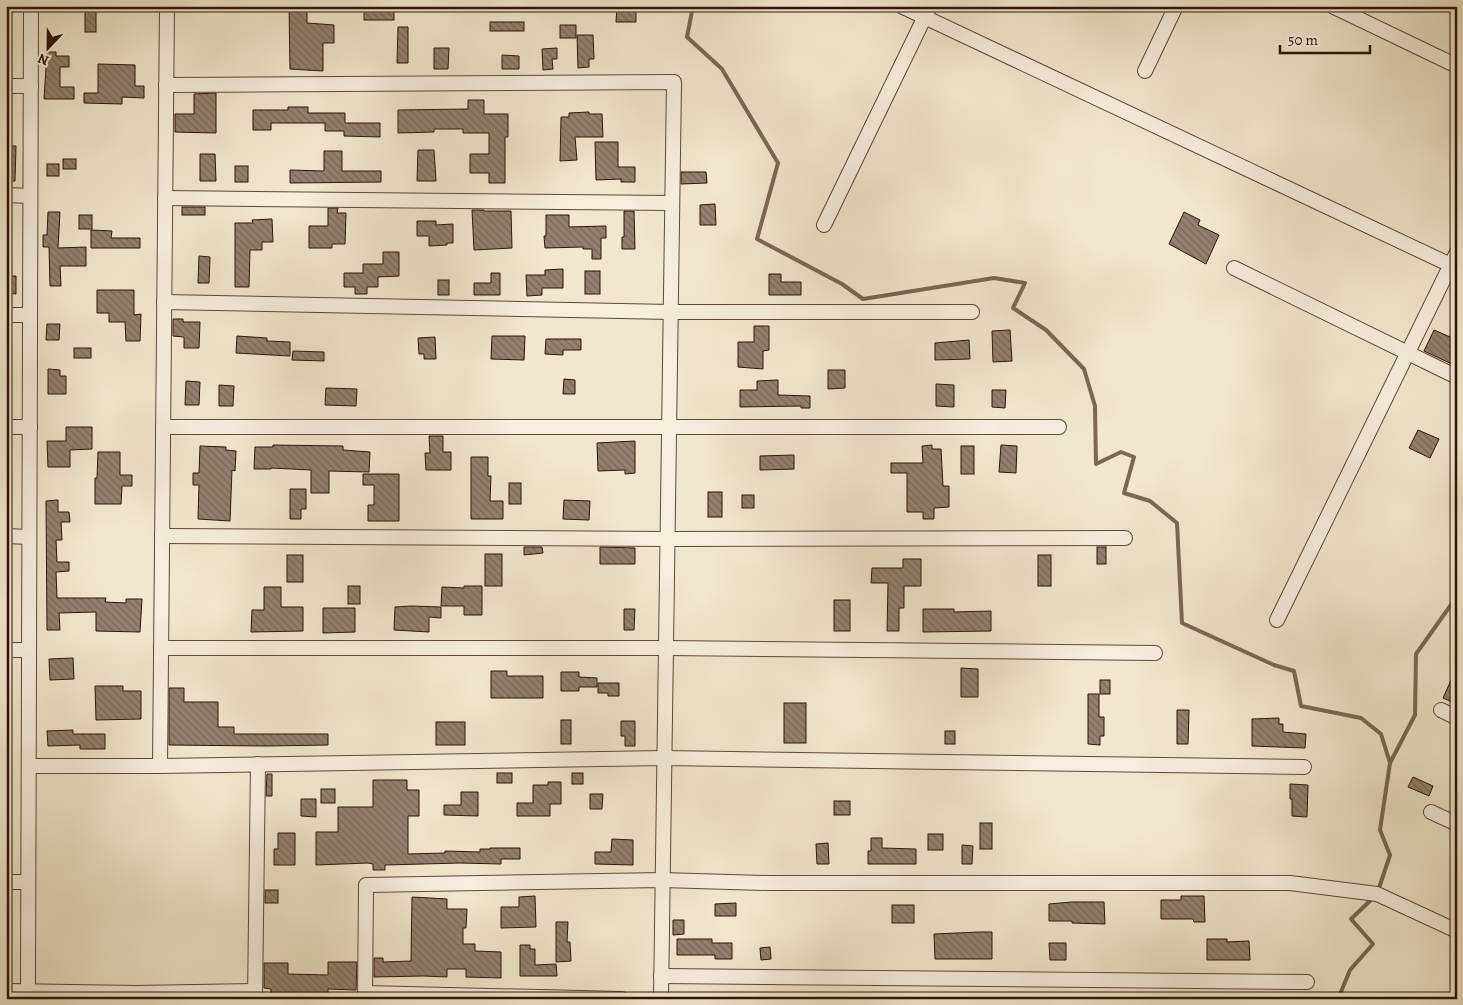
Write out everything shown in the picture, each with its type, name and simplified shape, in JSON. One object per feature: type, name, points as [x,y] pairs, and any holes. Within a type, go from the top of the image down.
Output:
[{"type":"street","points":[[28,991],[31,6]]},
{"type":"street","points":[[160,766],[167,6]]},
{"type":"street","points":[[901,6],[928,12],[1454,267]]},
{"type":"street","points":[[1145,71],[1176,6]]},
{"type":"street","points":[[1332,6],[1457,66]]},
{"type":"street","points":[[824,225],[928,12]]},
{"type":"street","points":[[166,85],[674,82],[661,999]]},
{"type":"street","points":[[6,86],[31,86]]},
{"type":"street","points":[[6,195],[30,196]]},
{"type":"street","points":[[165,198],[672,203]]},
{"type":"street","points":[[1277,620],[1407,353],[1454,267],[1457,252]]},
{"type":"street","points":[[1234,268],[1457,377]]},
{"type":"street","points":[[164,302],[671,312],[972,312]]},
{"type":"street","points":[[6,315],[30,315]]},
{"type":"street","points":[[163,428],[1059,426]]},
{"type":"street","points":[[6,427],[30,428]]},
{"type":"street","points":[[6,536],[29,536]]},
{"type":"street","points":[[162,536],[668,540],[1125,538]]},
{"type":"street","points":[[161,648],[665,648],[1155,653]]},
{"type":"street","points":[[6,650],[29,650]]},
{"type":"street","points":[[1441,710],[1457,718]]},
{"type":"street","points":[[29,766],[160,766],[664,758],[1304,767]]},
{"type":"street","points":[[6,991],[136,996],[255,995],[258,764]]},
{"type":"street","points":[[1431,812],[1457,824]]},
{"type":"street","points":[[622,999],[365,996],[366,885],[662,880],[768,883],[1290,883],[1377,894],[1457,931]]},
{"type":"street","points":[[6,882],[28,882]]},
{"type":"street","points":[[661,976],[1307,982]]},
{"type":"building","points":[[85,6],[96,6],[96,32],[85,32]]},
{"type":"building","points":[[289,6],[307,6],[307,23],[334,25],[334,43],[323,43],[323,71],[290,69]]},
{"type":"building","points":[[617,6],[628,6],[627,10],[636,10],[636,22],[616,22]]},
{"type":"building","points":[[364,8],[394,8],[394,20],[364,20]]},
{"type":"building","points":[[490,22],[524,22],[524,31],[490,31]]},
{"type":"building","points":[[560,25],[576,25],[576,38],[560,38]]},
{"type":"building","points":[[398,27],[408,27],[408,63],[397,63]]},
{"type":"building","points":[[577,35],[593,35],[594,59],[589,59],[589,67],[578,68]]},
{"type":"building","points":[[434,48],[449,48],[448,69],[434,69]]},
{"type":"building","points":[[557,48],[557,59],[552,59],[553,69],[543,70],[542,49]]},
{"type":"building","points":[[47,52],[56,52],[56,56],[69,56],[69,67],[60,67],[60,87],[74,87],[74,99],[44,99]]},
{"type":"building","points":[[502,55],[519,56],[519,69],[502,69]]},
{"type":"building","points":[[98,64],[135,65],[135,86],[144,86],[144,98],[122,97],[122,104],[84,103],[84,93],[98,93]]},
{"type":"building","points":[[216,93],[216,133],[175,132],[175,114],[194,114],[194,94]]},
{"type":"building","points":[[468,100],[484,100],[484,114],[508,114],[508,137],[505,137],[505,183],[489,183],[489,173],[470,173],[470,154],[489,154],[489,133],[463,133],[463,129],[434,129],[434,132],[398,133],[398,110],[468,109]]},
{"type":"building","points":[[288,107],[308,107],[308,113],[345,113],[345,123],[380,123],[380,137],[344,136],[344,131],[325,131],[325,123],[271,123],[271,130],[253,130],[253,110],[288,110]]},
{"type":"building","points":[[589,112],[589,114],[602,114],[603,137],[575,137],[577,160],[560,161],[561,117],[569,117],[569,113]]},
{"type":"building","points":[[595,142],[618,142],[618,167],[635,167],[635,182],[621,182],[621,179],[596,180]]},
{"type":"building","points":[[6,146],[16,146],[15,181],[6,181]]},
{"type":"building","points":[[418,150],[434,150],[436,181],[417,181]]},
{"type":"building","points":[[324,151],[342,151],[342,171],[381,171],[381,182],[290,183],[290,170],[324,171]]},
{"type":"building","points":[[200,154],[215,154],[216,181],[200,181]]},
{"type":"building","points":[[63,159],[76,159],[76,169],[63,169]]},
{"type":"building","points":[[47,164],[59,164],[59,176],[47,176]]},
{"type":"building","points":[[235,166],[248,166],[248,182],[235,182]]},
{"type":"building","points":[[681,172],[706,172],[707,183],[681,184]]},
{"type":"building","points":[[715,204],[716,225],[700,225],[700,205]]},
{"type":"building","points":[[182,207],[205,207],[205,215],[182,215]]},
{"type":"building","points":[[328,208],[338,208],[337,213],[346,213],[345,244],[332,244],[332,248],[309,248],[309,226],[328,226]]},
{"type":"building","points":[[472,210],[511,211],[512,248],[474,250]]},
{"type":"building","points":[[624,211],[634,211],[635,249],[622,249]]},
{"type":"building","points":[[48,212],[60,212],[58,248],[86,247],[86,266],[60,266],[61,286],[50,286],[49,247],[43,247],[43,235],[47,235]]},
{"type":"building","points":[[1184,212],[1200,220],[1198,225],[1219,235],[1206,264],[1169,244]]},
{"type":"building","points":[[79,215],[92,215],[92,229],[79,229]]},
{"type":"building","points":[[546,215],[569,215],[569,227],[606,226],[606,238],[601,238],[601,259],[592,259],[592,249],[583,249],[583,247],[545,248]]},
{"type":"building","points":[[272,219],[273,242],[262,242],[262,250],[250,250],[249,287],[235,287],[235,223],[253,223],[252,220]]},
{"type":"building","points":[[417,221],[436,221],[436,225],[453,224],[453,243],[429,246],[429,236],[417,236]]},
{"type":"building","points":[[91,230],[112,231],[111,238],[140,238],[140,248],[91,248]]},
{"type":"building","points":[[383,252],[399,252],[399,276],[378,277],[378,287],[367,287],[367,294],[355,294],[355,287],[344,287],[344,273],[363,273],[363,264],[383,264]]},
{"type":"building","points":[[199,256],[210,257],[209,283],[198,283]]},
{"type":"building","points":[[563,269],[563,288],[542,288],[542,295],[527,296],[526,275],[545,275],[545,270]]},
{"type":"building","points":[[585,271],[600,271],[600,294],[585,294]]},
{"type":"building","points":[[491,273],[500,273],[500,295],[474,295],[474,283],[491,283]]},
{"type":"building","points":[[769,274],[781,274],[781,282],[801,282],[801,295],[769,295]]},
{"type":"building","points":[[6,276],[16,276],[16,294],[6,293]]},
{"type":"building","points":[[438,280],[449,280],[449,295],[438,295]]},
{"type":"building","points":[[97,290],[134,290],[134,315],[141,314],[140,341],[126,341],[125,322],[109,322],[109,313],[97,313]]},
{"type":"building","points":[[173,319],[183,319],[183,322],[200,322],[199,348],[184,348],[184,337],[173,336]]},
{"type":"building","points":[[47,324],[60,324],[59,340],[46,340]]},
{"type":"building","points":[[754,326],[769,326],[769,350],[763,351],[763,369],[738,367],[738,342],[754,342]]},
{"type":"building","points":[[1010,330],[1012,361],[993,362],[992,331]]},
{"type":"building","points":[[1434,330],[1457,340],[1457,359],[1454,365],[1424,351]]},
{"type":"building","points":[[237,336],[267,338],[267,341],[290,342],[290,356],[236,353]]},
{"type":"building","points":[[492,336],[525,336],[524,360],[491,359]]},
{"type":"building","points":[[435,337],[436,359],[424,359],[424,354],[419,354],[418,338]]},
{"type":"building","points":[[546,339],[581,339],[581,350],[563,350],[563,355],[545,354]]},
{"type":"building","points":[[969,340],[970,359],[935,360],[935,343]]},
{"type":"building","points":[[74,348],[91,348],[91,358],[74,358]]},
{"type":"building","points":[[293,351],[324,352],[324,361],[292,360]]},
{"type":"building","points":[[48,369],[60,370],[60,376],[66,376],[66,394],[48,394]]},
{"type":"building","points":[[828,370],[845,370],[845,388],[828,389]]},
{"type":"building","points":[[564,379],[575,380],[575,394],[563,394]]},
{"type":"building","points":[[778,380],[778,395],[810,396],[810,408],[801,408],[801,406],[740,407],[740,390],[757,390],[757,381]]},
{"type":"building","points":[[186,381],[200,382],[199,405],[185,405]]},
{"type":"building","points":[[936,384],[954,385],[954,407],[936,406]]},
{"type":"building","points":[[219,385],[234,386],[233,406],[219,406]]},
{"type":"building","points":[[326,388],[357,389],[356,406],[325,405]]},
{"type":"building","points":[[992,390],[1006,390],[1005,408],[992,407]]},
{"type":"building","points":[[66,427],[92,427],[92,449],[70,450],[70,467],[48,467],[47,441],[66,441]]},
{"type":"building","points":[[1418,430],[1439,439],[1430,458],[1409,448]]},
{"type":"building","points":[[429,436],[443,436],[443,452],[451,452],[451,470],[426,470],[425,453],[430,453]]},
{"type":"building","points":[[635,441],[635,473],[625,474],[625,470],[598,471],[597,443]]},
{"type":"building","points":[[273,445],[343,446],[343,450],[370,452],[369,472],[329,471],[329,493],[311,493],[311,470],[254,469],[255,447],[273,447]]},
{"type":"building","points":[[932,445],[932,449],[941,449],[943,486],[949,486],[949,507],[934,508],[934,519],[923,519],[923,512],[907,512],[907,473],[891,473],[891,463],[923,463],[922,446]]},
{"type":"building","points":[[1001,445],[1017,446],[1016,473],[999,472]]},
{"type":"building","points":[[200,446],[226,447],[226,450],[236,451],[235,471],[232,470],[230,521],[198,519],[199,485],[193,485],[193,473],[199,473]]},
{"type":"building","points":[[961,446],[974,446],[974,474],[961,474]]},
{"type":"building","points":[[98,452],[120,452],[120,475],[132,475],[132,486],[122,486],[121,504],[95,504]]},
{"type":"building","points":[[794,455],[794,469],[760,470],[760,456]]},
{"type":"building","points":[[471,457],[488,457],[488,476],[491,476],[490,501],[503,501],[503,519],[471,519]]},
{"type":"building","points":[[363,474],[399,474],[399,521],[368,521],[368,505],[374,505],[374,485],[363,485]]},
{"type":"building","points":[[509,483],[521,483],[521,504],[509,504]]},
{"type":"building","points":[[290,489],[306,489],[306,509],[301,509],[301,519],[290,519]]},
{"type":"building","points":[[708,492],[722,492],[722,517],[708,517]]},
{"type":"building","points":[[742,495],[754,495],[754,508],[742,508]]},
{"type":"building","points":[[58,500],[58,512],[69,512],[70,522],[61,522],[62,540],[56,540],[57,562],[69,562],[69,571],[56,572],[57,598],[106,598],[105,602],[126,603],[126,599],[142,599],[140,632],[96,631],[96,612],[59,613],[60,630],[47,630],[46,501]]},
{"type":"building","points":[[564,500],[590,501],[589,520],[563,519]]},
{"type":"building","points":[[524,547],[542,547],[543,553],[524,555]]},
{"type":"building","points":[[600,547],[635,548],[635,564],[600,564]]},
{"type":"building","points":[[1097,547],[1106,547],[1106,564],[1097,564]]},
{"type":"building","points":[[485,554],[502,554],[502,586],[485,586]]},
{"type":"building","points":[[287,555],[303,555],[303,582],[287,582]]},
{"type":"building","points":[[1038,555],[1051,555],[1051,586],[1038,586]]},
{"type":"building","points":[[903,559],[921,559],[921,586],[904,586],[904,608],[899,608],[899,631],[887,631],[888,583],[871,583],[872,568],[903,568]]},
{"type":"building","points":[[348,586],[360,586],[360,604],[348,604]]},
{"type":"building","points":[[464,586],[482,586],[482,615],[464,615],[464,606],[441,606],[442,587],[464,588]]},
{"type":"building","points":[[264,587],[281,587],[281,607],[303,607],[303,631],[251,632],[252,610],[264,610]]},
{"type":"building","points":[[834,600],[850,600],[850,631],[834,631]]},
{"type":"building","points":[[395,607],[441,607],[441,618],[429,617],[429,632],[394,630]]},
{"type":"building","points":[[323,608],[355,608],[355,632],[323,633]]},
{"type":"building","points":[[624,609],[635,609],[634,630],[624,630]]},
{"type":"building","points":[[923,609],[954,609],[954,612],[991,611],[991,631],[923,632]]},
{"type":"building","points":[[73,658],[74,679],[50,680],[49,659]]},
{"type":"building","points":[[1457,667],[1457,704],[1443,698]]},
{"type":"building","points":[[961,668],[978,669],[978,697],[961,697]]},
{"type":"building","points":[[491,671],[507,671],[507,676],[543,676],[543,698],[491,698]]},
{"type":"building","points":[[561,672],[579,672],[579,677],[597,678],[597,687],[579,687],[579,691],[561,691]]},
{"type":"building","points":[[1100,680],[1110,680],[1110,694],[1100,694]]},
{"type":"building","points":[[598,683],[619,683],[619,696],[608,696],[608,693],[598,693]]},
{"type":"building","points":[[95,686],[123,686],[123,691],[141,691],[141,719],[96,720]]},
{"type":"building","points":[[169,688],[184,688],[184,702],[218,702],[218,727],[234,727],[234,734],[328,734],[328,745],[169,745]]},
{"type":"building","points":[[1088,694],[1099,694],[1099,717],[1104,717],[1104,736],[1100,736],[1100,745],[1088,744]]},
{"type":"building","points":[[784,703],[806,703],[806,743],[784,743]]},
{"type":"building","points":[[1177,710],[1189,710],[1188,744],[1177,744]]},
{"type":"building","points":[[1279,718],[1279,724],[1283,724],[1283,732],[1306,734],[1305,748],[1252,746],[1252,719]]},
{"type":"building","points":[[561,720],[571,720],[571,744],[561,744]]},
{"type":"building","points":[[621,721],[635,721],[635,746],[625,746],[625,736],[621,736]]},
{"type":"building","points":[[436,722],[465,722],[465,745],[436,745]]},
{"type":"building","points":[[73,730],[73,734],[105,734],[105,749],[80,749],[80,745],[48,746],[47,731]]},
{"type":"building","points":[[945,731],[955,731],[955,744],[945,744]]},
{"type":"building","points":[[497,773],[512,773],[512,783],[497,783]]},
{"type":"building","points":[[572,773],[583,773],[583,784],[572,784]]},
{"type":"building","points":[[267,774],[272,774],[272,796],[266,796]]},
{"type":"building","points":[[1413,777],[1433,786],[1429,796],[1408,787]]},
{"type":"building","points":[[373,780],[407,780],[407,790],[419,790],[419,816],[408,816],[408,854],[445,853],[445,851],[480,852],[480,849],[490,848],[520,848],[520,859],[501,859],[501,864],[385,865],[385,870],[373,870],[373,864],[368,863],[316,865],[316,832],[338,832],[338,807],[373,807]]},
{"type":"building","points":[[548,782],[561,782],[561,804],[550,804],[550,816],[517,816],[517,803],[533,803],[533,785],[548,785]]},
{"type":"building","points":[[1290,784],[1308,785],[1307,817],[1292,816]]},
{"type":"building","points":[[321,789],[335,789],[335,803],[321,803]]},
{"type":"building","points":[[461,792],[478,792],[478,816],[444,815],[444,805],[461,805]]},
{"type":"building","points":[[590,794],[603,794],[602,809],[590,809]]},
{"type":"building","points":[[301,799],[316,799],[316,817],[301,816]]},
{"type":"building","points":[[834,801],[850,801],[850,815],[834,815]]},
{"type":"building","points":[[980,823],[992,823],[992,849],[980,849]]},
{"type":"building","points":[[278,833],[295,833],[295,865],[274,865],[274,849],[278,849]]},
{"type":"building","points":[[928,834],[943,834],[943,850],[928,850]]},
{"type":"building","points":[[871,838],[882,838],[882,848],[916,849],[916,864],[868,864]]},
{"type":"building","points":[[612,839],[633,840],[633,865],[595,864],[595,852],[611,852]]},
{"type":"building","points":[[828,843],[829,864],[817,864],[816,844]]},
{"type":"building","points":[[962,845],[973,846],[972,864],[962,864]]},
{"type":"building","points":[[265,890],[278,890],[278,903],[265,903]]},
{"type":"building","points":[[535,896],[536,927],[501,928],[501,907],[519,907],[519,897]]},
{"type":"building","points":[[1181,896],[1204,896],[1205,922],[1194,922],[1193,919],[1161,919],[1161,900],[1181,900]]},
{"type":"building","points":[[412,897],[447,899],[447,909],[467,909],[466,928],[463,928],[463,944],[475,944],[475,951],[501,952],[501,978],[466,977],[466,969],[447,969],[447,977],[374,977],[374,958],[383,958],[383,962],[411,961]]},
{"type":"building","points":[[1104,902],[1105,924],[1049,921],[1049,904]]},
{"type":"building","points":[[736,903],[736,916],[715,916],[715,904]]},
{"type":"building","points":[[892,905],[914,905],[914,923],[892,923]]},
{"type":"building","points":[[673,920],[684,920],[684,934],[673,935]]},
{"type":"building","points":[[556,922],[568,922],[567,942],[570,942],[571,961],[556,962]]},
{"type":"building","points":[[992,932],[992,959],[935,959],[934,934]]},
{"type":"building","points":[[677,939],[712,939],[712,943],[732,943],[732,959],[715,959],[715,955],[677,955]]},
{"type":"building","points":[[1207,939],[1227,939],[1227,942],[1249,941],[1250,960],[1207,960]]},
{"type":"building","points":[[1049,943],[1066,943],[1066,960],[1050,960]]},
{"type":"building","points":[[520,945],[530,945],[530,949],[535,949],[535,965],[556,964],[557,976],[520,976]]},
{"type":"building","points":[[770,947],[771,959],[761,960],[760,948]]},
{"type":"building","points":[[328,962],[357,962],[356,990],[328,989],[328,997],[293,997],[293,995],[271,995],[271,989],[264,988],[264,963],[288,963],[288,974],[328,975]]},
{"type":"waterway","points":[[693,6],[687,37],[722,69],[778,163],[757,239],[842,284],[863,299],[994,278],[1025,283],[1013,308],[1046,330],[1084,369],[1095,406],[1096,464],[1121,452],[1134,457],[1124,493],[1150,501],[1177,523],[1182,623],[1274,665],[1294,671],[1301,706],[1361,718],[1381,734],[1390,763],[1380,830],[1390,855],[1378,891]]},
{"type":"waterway","points":[[1390,763],[1415,715],[1416,654],[1457,594]]},
{"type":"waterway","points":[[1338,999],[1350,970],[1373,944],[1351,919],[1374,897]]}]
